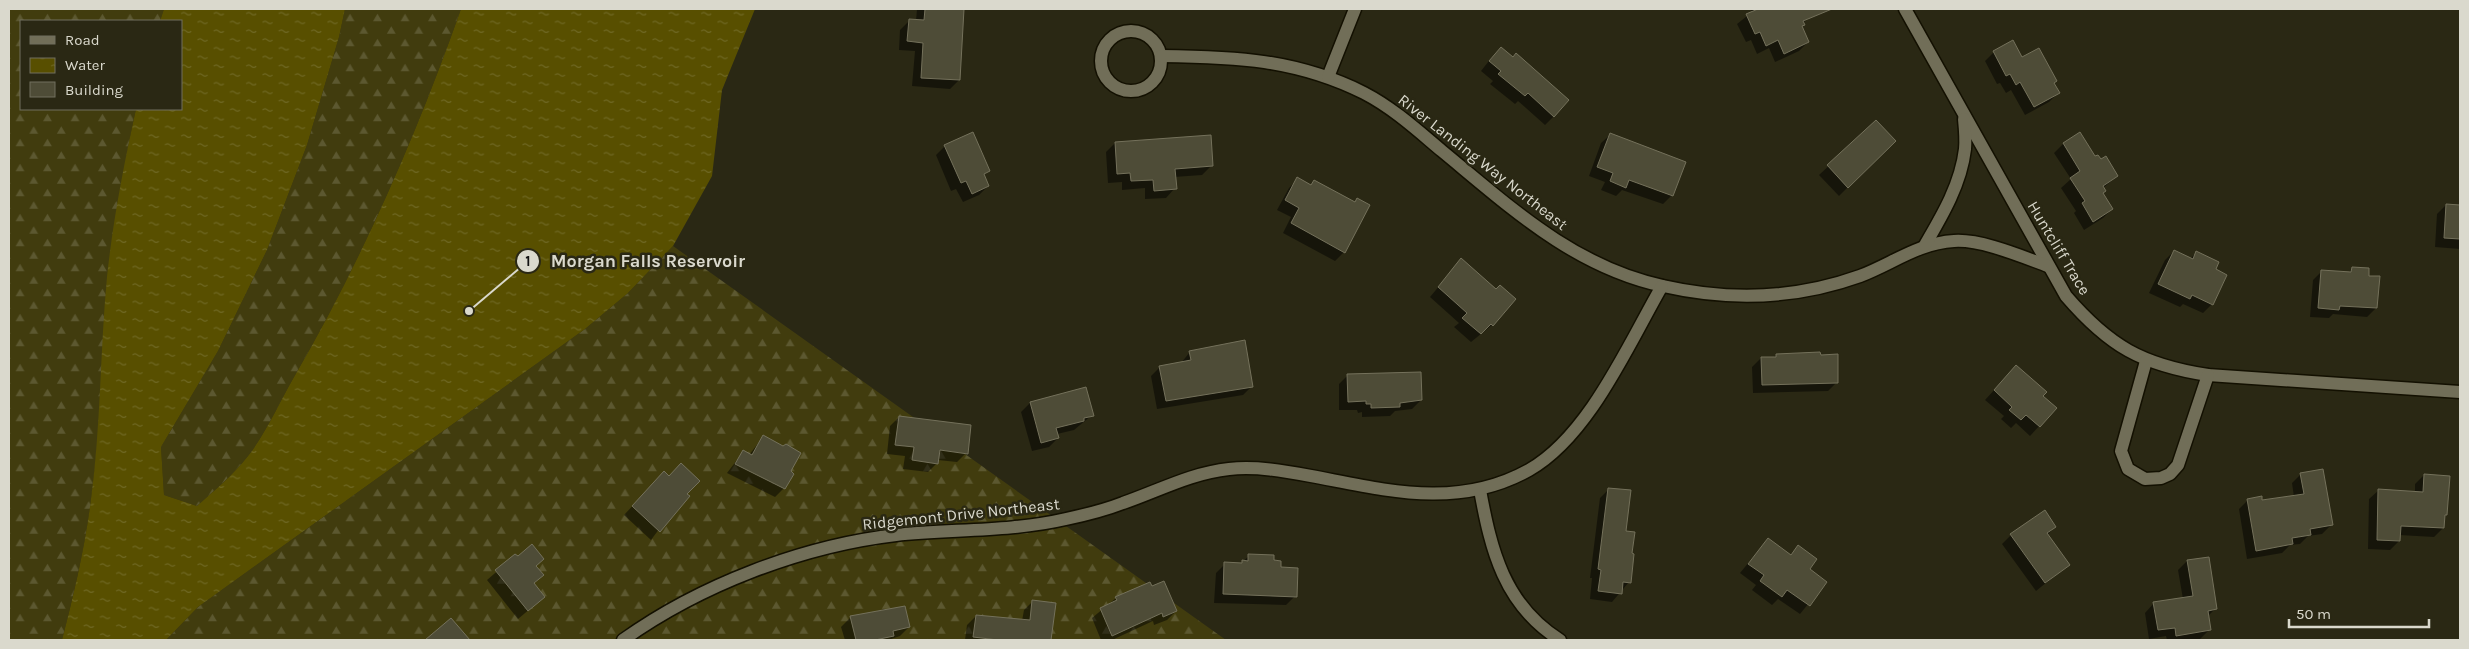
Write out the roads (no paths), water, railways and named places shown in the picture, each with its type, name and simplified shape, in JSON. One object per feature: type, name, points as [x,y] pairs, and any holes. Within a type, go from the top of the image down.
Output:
[{"type":"street","points":[[1328,77],[1354,9]]},
{"type":"street","name":"Huntcliff Trace","points":[[1905,9],[2066,296],[2089,323],[2115,344],[2146,361],[2177,370],[2208,375],[2460,392]]},
{"type":"street","points":[[1128,31],[1139,32],[1149,37],[1157,46],[1161,56],[1160,68],[1155,78],[1147,86],[1136,90],[1124,90],[1113,85],[1105,76],[1101,65],[1102,53],[1107,42],[1116,35],[1128,31]]},
{"type":"street","name":"River Landing Way Northeast","points":[[1161,56],[1228,57],[1270,61],[1328,77],[1366,94],[1400,116],[1526,221],[1553,240],[1609,269],[1662,286],[1729,296],[1794,293],[1860,276],[1925,245],[1956,240],[2010,252],[2048,266]]},
{"type":"street","points":[[1925,245],[1947,207],[1958,177],[1965,150],[1964,116]]},
{"type":"street","name":"Ridgemont Drive Northeast","points":[[623,640],[673,608],[715,587],[802,555],[895,535],[1025,526],[1064,520],[1120,504],[1190,477],[1230,468],[1275,469],[1384,490],[1423,494],[1451,494],[1480,490],[1506,481],[1531,469],[1554,453],[1572,435],[1592,408],[1662,286]]},
{"type":"street","points":[[2146,361],[2121,451],[2128,469],[2144,479],[2162,478],[2170,474],[2178,465],[2208,375]]},
{"type":"street","points":[[1480,490],[1488,535],[1496,560],[1508,587],[1528,613],[1560,640]]},
{"type":"water","points":[[164,9],[345,9],[339,37],[307,145],[267,250],[218,351],[161,447],[164,495],[197,506],[230,476],[255,447],[319,333],[386,197],[426,103],[461,9],[755,9],[722,90],[712,176],[673,246],[628,293],[585,329],[198,607],[166,640],[62,640],[79,570],[89,517],[97,444],[109,256],[119,192],[136,110],[182,110],[182,20],[160,20]]},
{"type":"place","name":"Morgan Falls Reservoir","points":[[469,311]]}]
